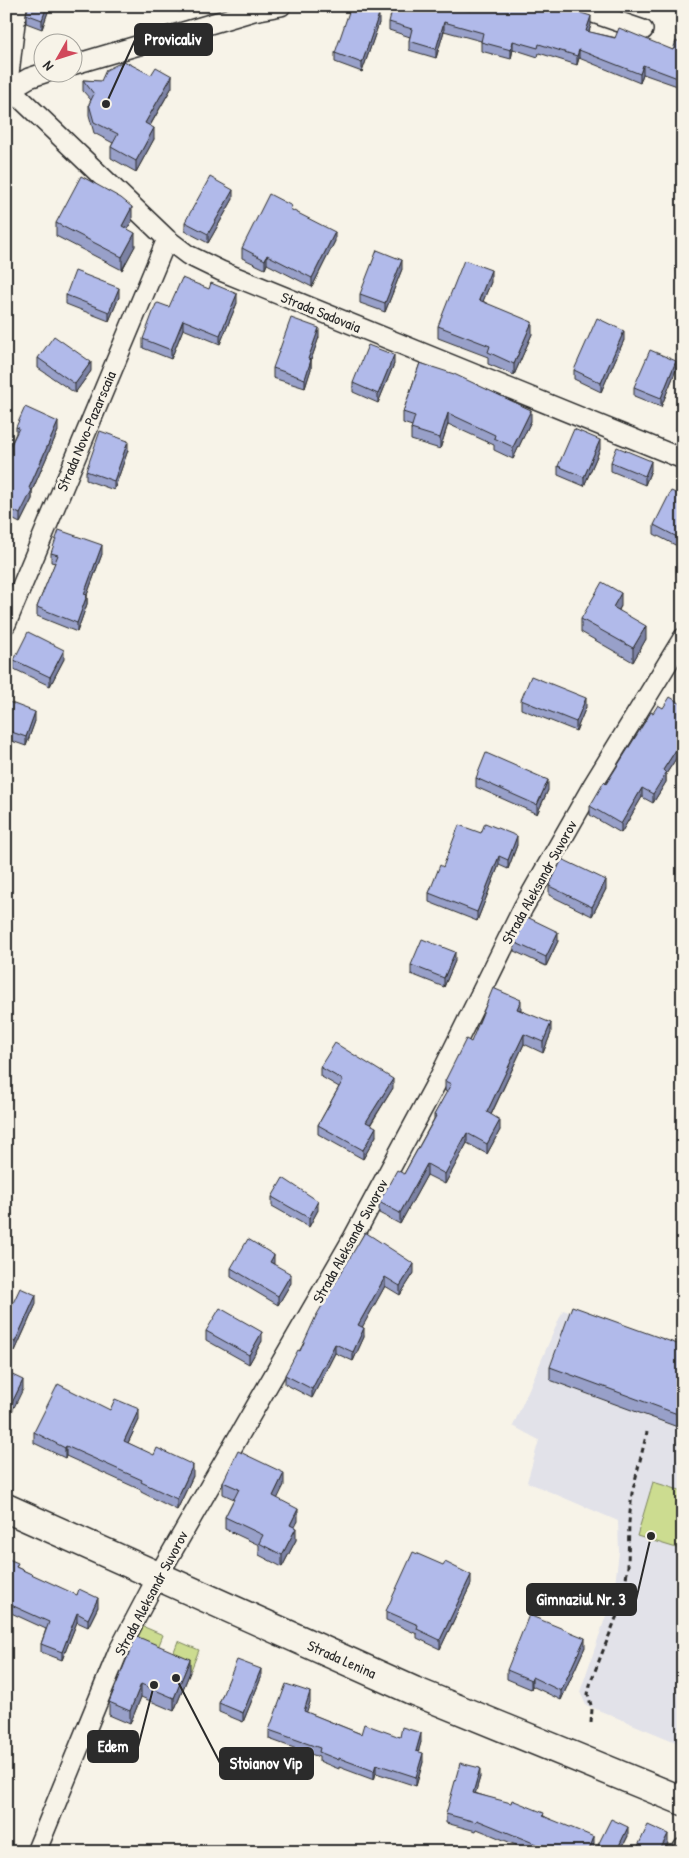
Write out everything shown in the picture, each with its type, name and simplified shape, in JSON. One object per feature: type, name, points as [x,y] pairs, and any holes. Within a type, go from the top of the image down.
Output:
[{"type":"street","points":[[7,91],[18,6]]},
{"type":"street","points":[[82,62],[254,11],[281,6]]},
{"type":"street","points":[[572,6],[643,30]]},
{"type":"street","points":[[7,91],[32,77]]},
{"type":"street","name":"Strada Sadovaia","points":[[7,91],[21,99],[166,238],[188,255],[221,271],[683,459]]},
{"type":"street","name":"Strada Novo-Pazarscaia","points":[[6,624],[166,238]]},
{"type":"street","name":"Strada Aleksandr Suvorov","points":[[36,1852],[118,1652],[158,1576],[353,1238],[438,1078],[523,908],[592,785],[683,638]]},
{"type":"street","name":"Strada Lenina","points":[[6,1508],[414,1691],[683,1800]]},
{"type":"street","points":[[681,1852],[683,1848]]},
{"type":"path","points":[[591,1723],[592,1709],[588,1694],[590,1681],[622,1603],[628,1566],[632,1493],[638,1461],[647,1432]]},
{"type":"shaded area","points":[[563,1310],[683,1352],[683,1745],[586,1705],[580,1692],[614,1592],[619,1552],[618,1521],[527,1482],[539,1440],[513,1426]]},
{"type":"green space","points":[[653,1482],[683,1491],[683,1550],[637,1536]]},
{"type":"green space","points":[[142,1626],[163,1635],[155,1655],[134,1647]]},
{"type":"green space","points":[[178,1641],[199,1650],[191,1670],[170,1662]]},
{"type":"building","points":[[29,6],[47,6],[42,20],[26,14]]},
{"type":"building","points":[[351,6],[358,6],[379,14],[362,63],[335,53]]},
{"type":"building","points":[[393,6],[451,6],[470,11],[472,6],[509,6],[515,8],[516,6],[558,6],[591,16],[586,31],[615,38],[619,28],[673,50],[676,41],[683,43],[683,80],[643,65],[640,74],[579,50],[577,56],[539,44],[538,48],[513,41],[511,50],[481,42],[483,33],[444,22],[436,49],[409,41],[412,29],[389,22]]},
{"type":"building","points":[[124,61],[151,75],[156,67],[172,76],[145,123],[154,128],[136,161],[111,147],[118,134],[94,122],[89,104],[94,94],[83,80],[101,81],[106,70]]},
{"type":"building","points":[[81,176],[121,198],[132,207],[122,226],[135,233],[122,257],[56,223]]},
{"type":"building","points":[[210,177],[233,190],[208,234],[185,222]]},
{"type":"building","points":[[269,194],[292,206],[290,209],[335,232],[312,278],[267,255],[265,260],[242,248]]},
{"type":"building","points":[[377,250],[402,260],[385,303],[360,294]]},
{"type":"building","points":[[464,260],[491,270],[479,300],[532,322],[514,364],[488,352],[490,346],[438,326]]},
{"type":"building","points":[[75,271],[119,288],[109,312],[66,295]]},
{"type":"building","points":[[182,278],[209,289],[211,283],[237,294],[220,335],[183,320],[171,350],[143,339],[156,304],[169,307]]},
{"type":"building","points":[[291,318],[319,328],[308,359],[311,360],[305,379],[273,368]]},
{"type":"building","points":[[597,318],[624,331],[601,383],[574,370]]},
{"type":"building","points":[[54,336],[91,362],[75,384],[38,358]]},
{"type":"building","points":[[368,345],[394,355],[378,394],[353,383]]},
{"type":"building","points":[[650,350],[676,361],[661,398],[634,387]]},
{"type":"building","points":[[420,363],[454,374],[531,410],[513,447],[494,438],[495,435],[448,413],[440,438],[411,429],[415,416],[403,412]]},
{"type":"building","points":[[25,407],[58,422],[29,488],[32,490],[20,514],[6,507],[6,455],[19,428],[16,427]]},
{"type":"building","points":[[574,429],[600,440],[584,477],[558,466]]},
{"type":"building","points":[[100,431],[128,441],[114,481],[86,471]]},
{"type":"building","points":[[617,447],[651,461],[645,476],[611,462]]},
{"type":"building","points":[[671,491],[683,496],[683,540],[654,525]]},
{"type":"building","points":[[59,530],[102,545],[84,594],[87,595],[77,623],[37,607],[58,555],[51,553]]},
{"type":"building","points":[[602,582],[621,593],[613,607],[646,626],[633,648],[581,619]]},
{"type":"building","points":[[28,632],[64,650],[50,677],[14,660]]},
{"type":"building","points":[[531,676],[586,698],[576,722],[521,700]]},
{"type":"building","points":[[670,697],[683,705],[683,739],[663,770],[666,773],[653,794],[642,788],[621,824],[590,806],[651,712],[653,713],[658,705],[663,708]]},
{"type":"building","points":[[6,701],[35,712],[26,737],[6,730]]},
{"type":"building","points":[[486,753],[548,780],[537,805],[476,778]]},
{"type":"building","points":[[485,823],[517,836],[508,860],[499,856],[477,912],[429,893],[440,865],[443,867],[459,825],[481,833]]},
{"type":"building","points":[[562,859],[606,880],[592,907],[549,886]]},
{"type":"building","points":[[527,917],[558,932],[546,957],[514,942]]},
{"type":"building","points":[[422,939],[455,952],[444,978],[411,965]]},
{"type":"building","points":[[493,988],[521,1000],[517,1009],[551,1023],[543,1042],[524,1034],[487,1112],[500,1120],[487,1144],[467,1133],[445,1174],[427,1164],[400,1213],[379,1202],[397,1170],[404,1174],[436,1116],[434,1115],[451,1084],[445,1081],[466,1039],[471,1042]]},
{"type":"building","points":[[335,1043],[393,1079],[366,1122],[376,1127],[363,1150],[318,1125],[343,1080],[320,1067]]},
{"type":"building","points":[[283,1178],[318,1201],[309,1218],[272,1197]]},
{"type":"building","points":[[365,1232],[414,1264],[400,1286],[385,1277],[358,1325],[364,1328],[353,1352],[335,1344],[312,1389],[285,1375],[298,1350],[300,1351],[316,1316]]},
{"type":"building","points":[[248,1239],[274,1255],[270,1262],[291,1274],[278,1296],[231,1268]]},
{"type":"building","points":[[20,1288],[36,1295],[15,1342],[6,1338],[6,1318]]},
{"type":"building","points":[[572,1306],[683,1346],[683,1416],[550,1367]]},
{"type":"building","points":[[220,1308],[262,1332],[249,1355],[206,1331]]},
{"type":"building","points":[[6,1372],[23,1380],[6,1415]]},
{"type":"building","points":[[58,1384],[110,1410],[115,1399],[139,1409],[124,1441],[154,1455],[157,1448],[193,1465],[177,1499],[141,1482],[142,1480],[66,1446],[65,1448],[34,1432]]},
{"type":"building","points":[[238,1451],[284,1473],[273,1496],[298,1509],[290,1525],[296,1528],[282,1555],[259,1543],[263,1535],[225,1517],[239,1489],[223,1482]]},
{"type":"building","points":[[413,1552],[443,1565],[445,1562],[471,1575],[440,1640],[417,1629],[418,1625],[386,1611]]},
{"type":"building","points":[[6,1558],[18,1563],[16,1567],[77,1595],[79,1589],[98,1598],[88,1619],[77,1613],[62,1652],[41,1644],[49,1622],[9,1604],[11,1601],[6,1599]]},
{"type":"building","points":[[529,1615],[585,1638],[561,1691],[532,1677],[531,1680],[507,1670]]},
{"type":"building","points":[[136,1636],[190,1659],[174,1698],[141,1684],[130,1711],[109,1702]]},
{"type":"building","points":[[237,1660],[261,1669],[243,1713],[219,1703]]},
{"type":"building","points":[[286,1684],[310,1692],[304,1711],[361,1734],[364,1724],[400,1737],[402,1727],[421,1733],[416,1751],[423,1753],[416,1777],[376,1764],[374,1771],[339,1758],[339,1760],[319,1752],[320,1748],[269,1730]]},
{"type":"building","points":[[460,1763],[480,1768],[473,1793],[511,1803],[512,1800],[544,1813],[543,1816],[594,1837],[588,1852],[552,1852],[477,1820],[476,1822],[446,1814]]},
{"type":"building","points":[[611,1819],[628,1827],[616,1852],[598,1845]]},
{"type":"building","points":[[648,1825],[668,1834],[659,1852],[650,1852],[638,1846]]},
{"type":"place","name":"Provicaliv","points":[[106,104]]},
{"type":"place","name":"Gimnaziul Nr. 3","points":[[651,1536]]},
{"type":"place","name":"Stoianov Vip","points":[[176,1678]]},
{"type":"place","name":"Edem","points":[[154,1685]]}]
